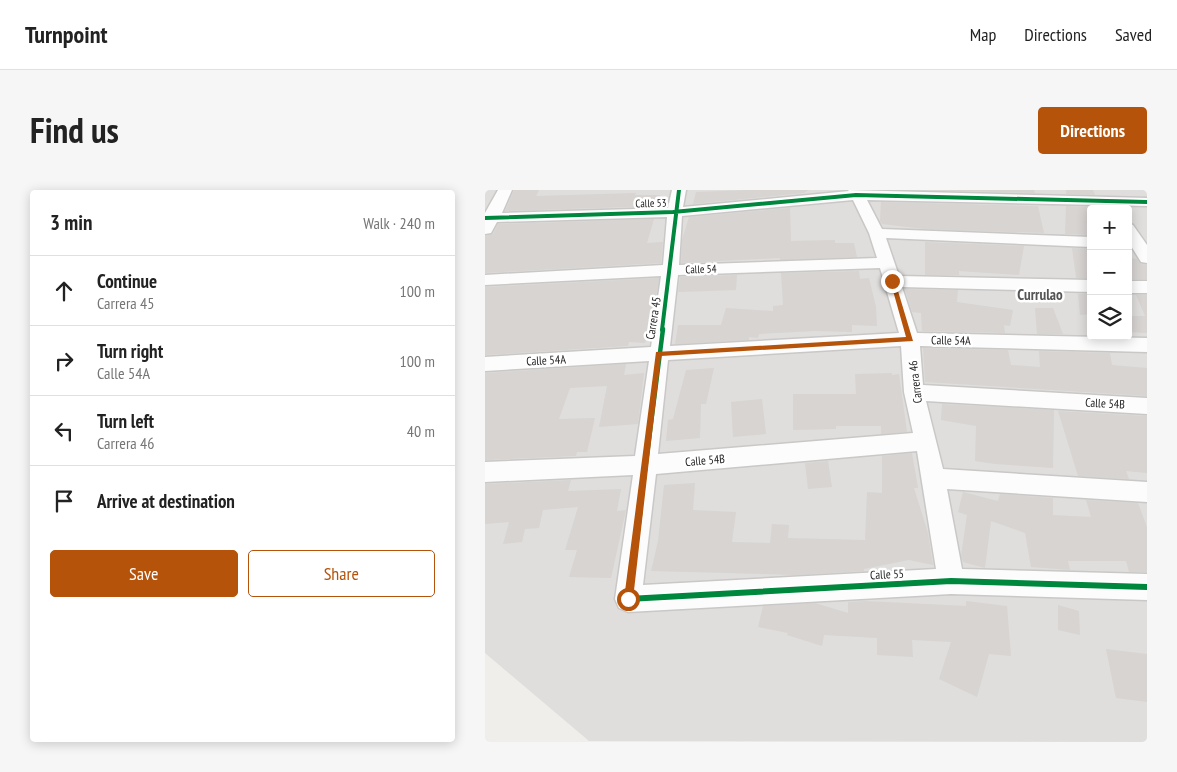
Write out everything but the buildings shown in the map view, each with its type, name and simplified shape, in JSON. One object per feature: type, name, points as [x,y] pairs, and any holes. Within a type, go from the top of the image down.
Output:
[{"type":"street","points":[[485,233],[488,218],[505,190]]},
{"type":"street","name":"Carrera 45","points":[[628,599],[646,465],[658,354],[671,270],[673,212],[679,190]]},
{"type":"street","points":[[1103,190],[1116,205]]},
{"type":"street","name":"Calle 53","points":[[488,218],[673,212],[855,192],[1116,205],[1147,202]]},
{"type":"street","name":"Carrera 46","points":[[855,192],[877,233],[910,339],[914,392],[934,478],[951,581]]},
{"type":"street","points":[[877,233],[1087,242]]},
{"type":"street","points":[[1133,244],[1147,258]]},
{"type":"street","name":"Calle 54","points":[[485,280],[671,270],[889,272],[1087,286]]},
{"type":"street","points":[[1132,287],[1147,287]]},
{"type":"street","name":"Calle 54A","points":[[485,364],[910,339],[1147,345]]},
{"type":"street","name":"Calle 54B","points":[[914,392],[1147,406]]},
{"type":"street","name":"Calle 54B","points":[[485,472],[646,465],[925,441]]},
{"type":"street","points":[[934,478],[1147,492]]},
{"type":"street","name":"Calle 55","points":[[628,599],[951,581],[1147,587]]},
{"type":"shaded area","name":"Currulao","points":[[485,190],[1147,190],[1147,742],[589,741],[485,653]]},
{"type":"cycle path","points":[[679,190],[628,599],[951,581],[1147,587]]},
{"type":"cycle path","points":[[485,218],[673,212],[856,195],[1147,202]]},
{"type":"district","name":"Currulao","points":[[1040,294]]},
{"type":"route","points":[[628,599],[646,465],[658,354],[910,339],[892,281]]}]
